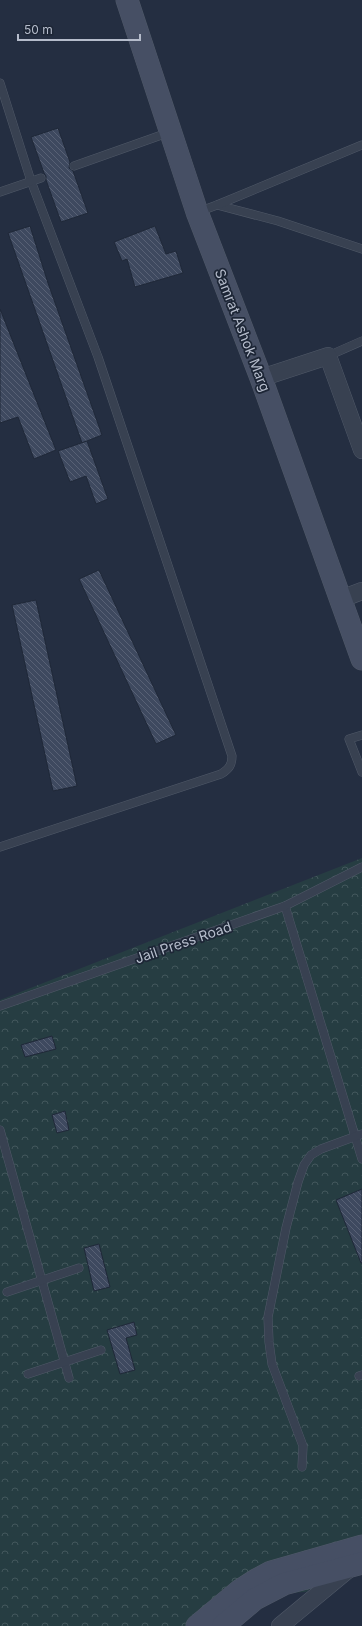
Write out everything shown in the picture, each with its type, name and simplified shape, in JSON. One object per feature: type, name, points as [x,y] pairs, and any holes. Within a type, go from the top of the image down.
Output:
[{"type":"street","name":"Samrat Ashok Marg","points":[[127,0],[172,132],[207,208],[261,378],[362,659]]},
{"type":"street","points":[[261,378],[328,356],[362,450]]},
{"type":"street","points":[[341,599],[362,591]]},
{"type":"street","points":[[197,1626],[239,1591],[271,1572],[362,1546]]},
{"type":"street","points":[[223,1626],[255,1599],[284,1584],[357,1565]]},
{"type":"street","points":[[280,1626],[357,1565]]},
{"type":"lane","points":[[0,83],[31,181],[101,365],[232,756],[232,763],[228,770],[221,774],[0,847]]},
{"type":"lane","points":[[74,166],[172,132]]},
{"type":"lane","points":[[207,208],[362,145]]},
{"type":"lane","points":[[0,192],[41,178]]},
{"type":"lane","points":[[207,208],[278,221],[362,249]]},
{"type":"lane","points":[[328,356],[362,340]]},
{"type":"lane","points":[[362,735],[349,739],[362,772]]},
{"type":"lane","name":"Jail Press Road","points":[[0,1006],[285,906],[362,867]]},
{"type":"lane","points":[[285,906],[358,1135],[362,1159]]},
{"type":"lane","points":[[0,1130],[69,1378]]},
{"type":"lane","points":[[302,1467],[303,1446],[272,1364],[268,1317],[286,1228],[304,1165],[311,1156],[321,1150],[358,1135]]},
{"type":"lane","points":[[6,1292],[79,1268]]},
{"type":"lane","points":[[28,1374],[101,1350]]},
{"type":"green space","points":[[362,858],[362,1540],[318,1583],[306,1592],[284,1593],[205,1626],[0,1626],[0,1000]]},
{"type":"building","points":[[58,128],[70,162],[69,168],[73,171],[88,213],[61,222],[31,137]]},
{"type":"building","points":[[30,226],[48,283],[102,435],[82,443],[8,233]]},
{"type":"building","points":[[155,226],[166,254],[176,251],[183,273],[135,287],[127,259],[122,261],[114,242]]},
{"type":"building","points":[[0,309],[56,450],[34,459],[18,417],[0,423]]},
{"type":"building","points":[[87,441],[108,499],[96,504],[86,476],[70,482],[58,451]]},
{"type":"building","points":[[99,570],[176,735],[156,744],[79,579]]},
{"type":"building","points":[[36,600],[77,786],[53,791],[12,605]]},
{"type":"building","points":[[52,1036],[56,1049],[25,1057],[21,1045]]},
{"type":"building","points":[[65,1111],[69,1130],[57,1133],[52,1115]]},
{"type":"building","points":[[362,1189],[362,1263],[361,1263],[336,1200]]},
{"type":"building","points":[[99,1244],[110,1287],[94,1291],[84,1248]]},
{"type":"building","points":[[134,1322],[137,1335],[126,1338],[135,1370],[120,1374],[107,1330]]}]
